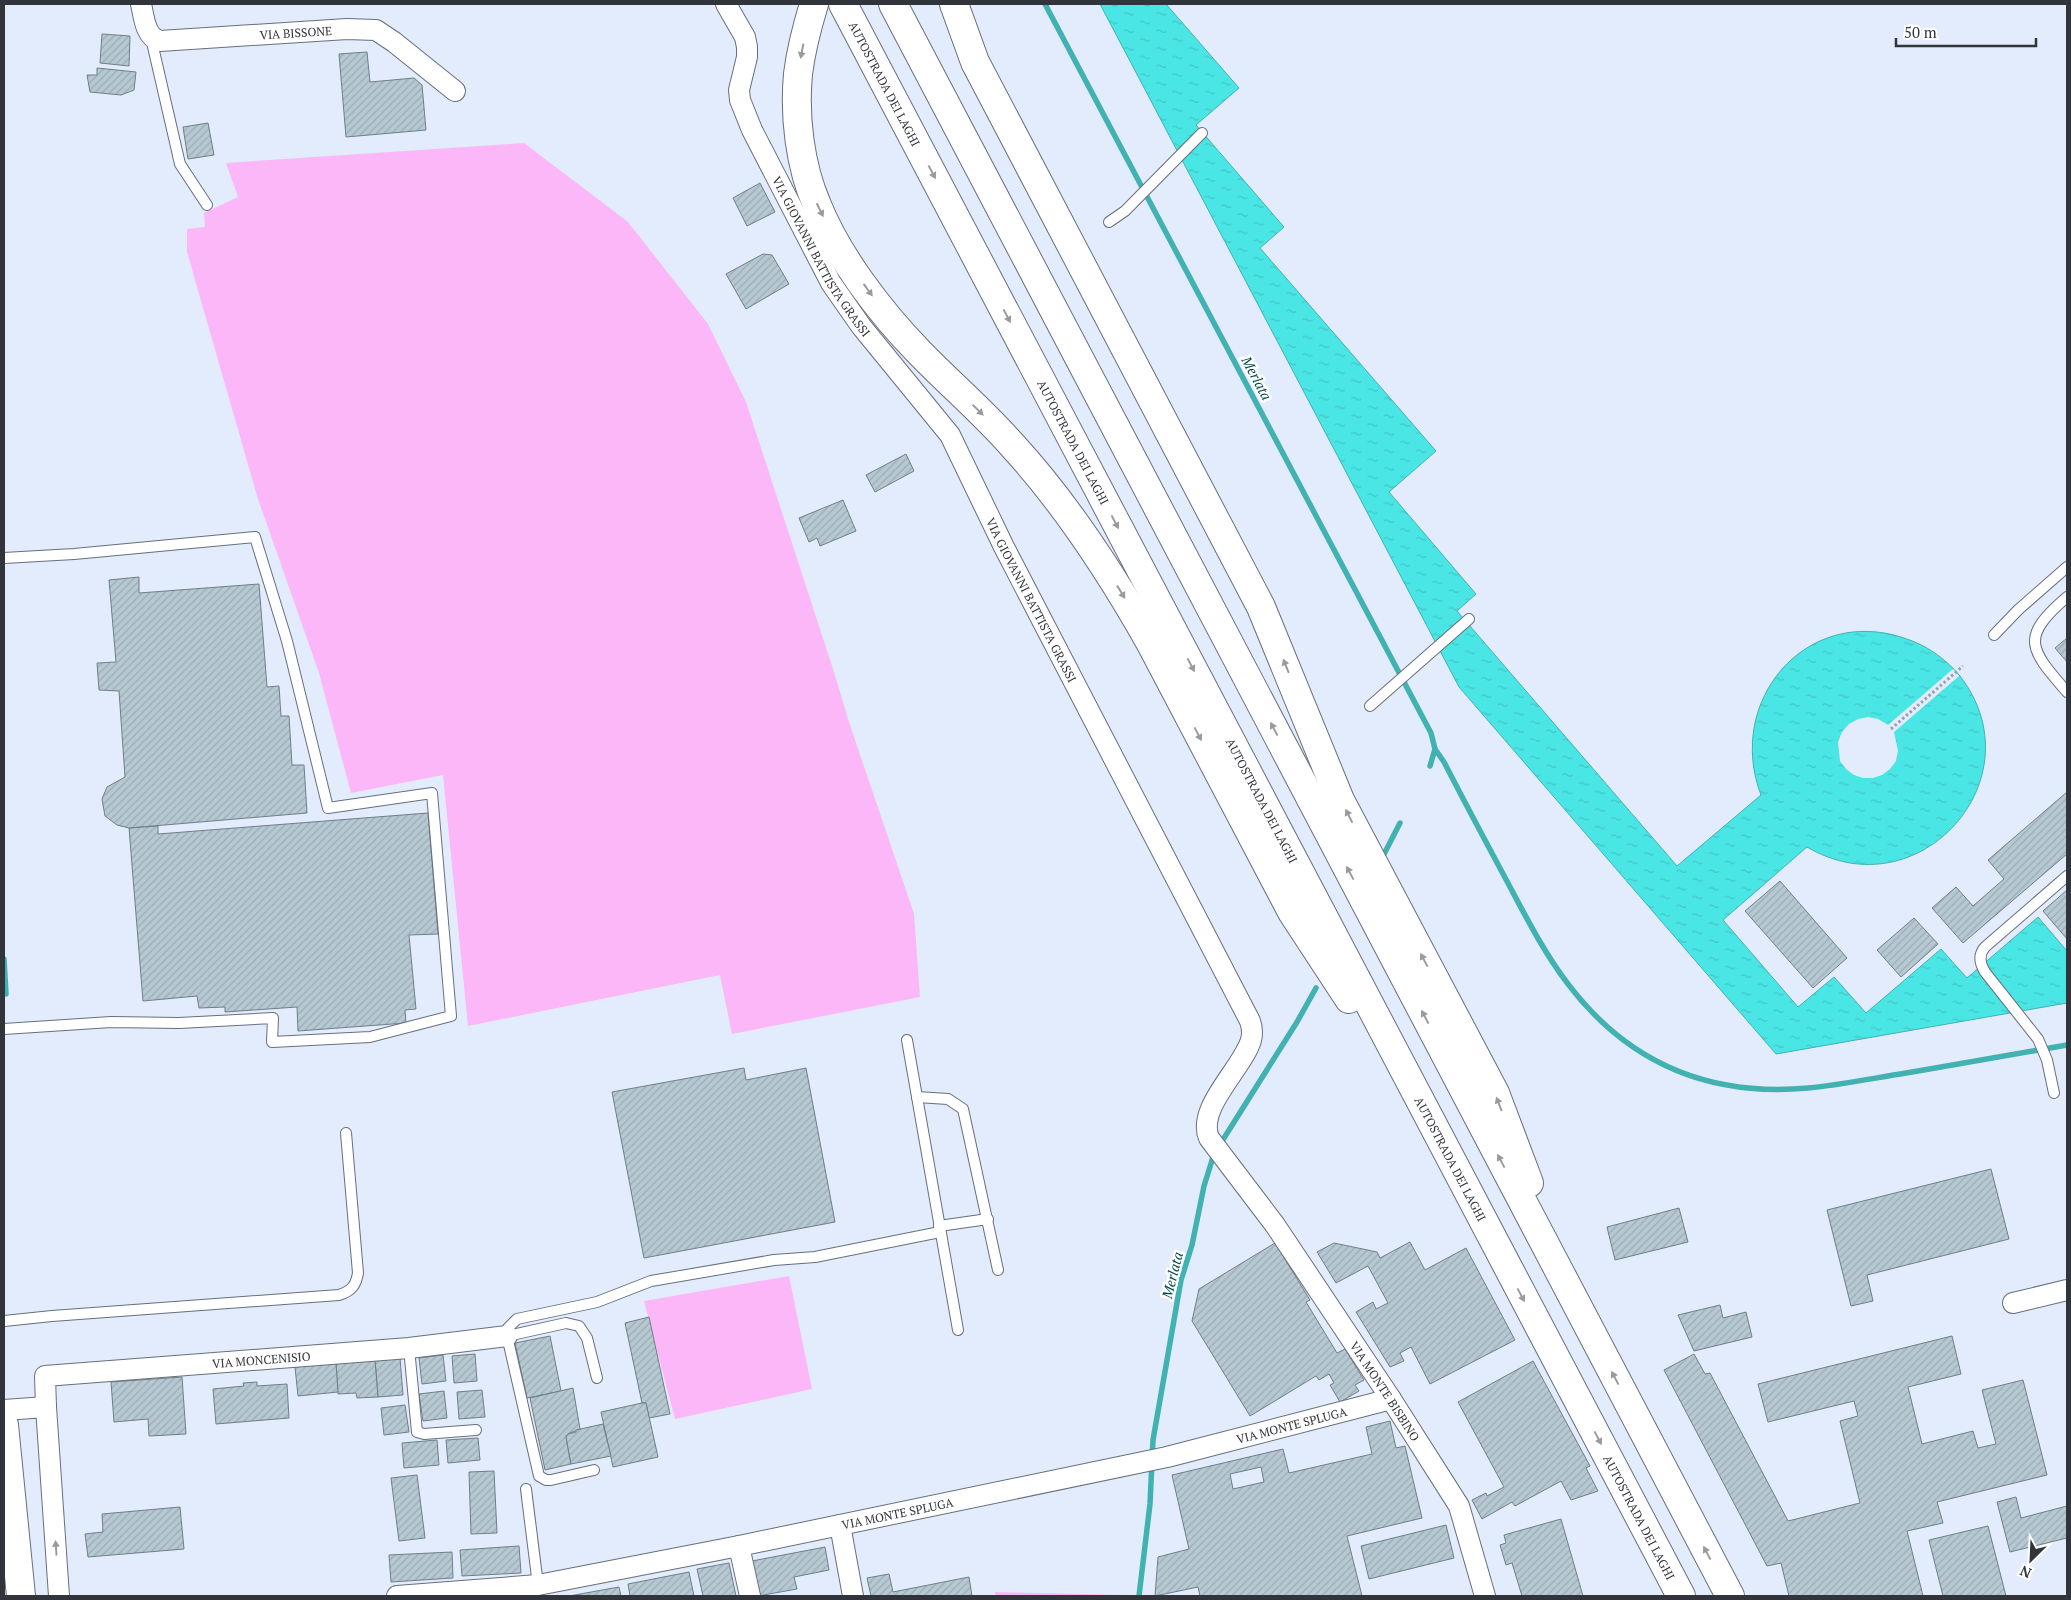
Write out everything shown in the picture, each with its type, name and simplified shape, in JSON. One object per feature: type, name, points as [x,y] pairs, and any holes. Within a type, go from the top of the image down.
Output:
[{"type":"main road","points":[[814,4],[802,50],[798,75],[800,141],[817,205],[840,250],[890,318],[917,350],[1014,446],[1087,538],[1129,604],[1150,642],[1292,912],[1434,1127]]},
{"type":"main road","name":"AUTOSTRADA DEI LAGHI","points":[[843,4],[1681,1596]]},
{"type":"main road","points":[[893,4],[1730,1596]]},
{"type":"main road","points":[[954,4],[975,62],[1261,607],[1340,800],[1495,1093],[1572,1297]]},
{"type":"main road","points":[[4,1425],[20,1596]]},
{"type":"street","points":[[141,4],[146,27],[151,37]]},
{"type":"street","name":"VIA GIOVANNI BATTISTA GRASSI","points":[[726,4],[745,38],[747,46],[740,100],[752,130],[791,206],[831,283],[861,326],[950,436],[1004,547],[1246,1011],[1252,1031],[1251,1042],[1219,1094],[1208,1118],[1206,1130],[1209,1138],[1257,1201]]},
{"type":"street","name":"VIA BISSONE","points":[[151,37],[160,41],[173,41],[346,29],[376,30],[394,42],[455,91]]},
{"type":"street","name":"VIA MONTE BISBINO","points":[[1257,1201],[1391,1399],[1458,1506],[1485,1596]]},
{"type":"street","points":[[2013,1303],[2067,1290]]},
{"type":"street","name":"VIA MONCENISIO","points":[[46,1406],[44,1376],[409,1348],[507,1336]]},
{"type":"street","name":"VIA MONTE SPLUGA","points":[[397,1596],[545,1588],[1167,1457],[1391,1399]]},
{"type":"street","points":[[4,1410],[46,1406],[59,1596]]},
{"type":"street","points":[[840,1525],[853,1596]]},
{"type":"street","points":[[739,1546],[750,1596]]},
{"type":"lane","points":[[151,37],[180,164],[207,205]]},
{"type":"lane","points":[[1110,222],[1125,211],[1202,132]]},
{"type":"lane","points":[[4,558],[74,554],[255,537],[287,641],[328,808],[432,793],[451,1016],[370,1037],[272,1042],[273,1018],[180,1023],[111,1022],[4,1029]]},
{"type":"lane","points":[[1994,635],[2018,610],[2067,567]]},
{"type":"lane","points":[[2067,597],[2043,619],[2037,633],[2035,645],[2040,660],[2067,692]]},
{"type":"lane","points":[[1370,706],[1469,619]]},
{"type":"lane","points":[[2054,1093],[2049,1067],[2038,1039],[1985,972],[1981,964],[1980,955],[1985,947],[2067,876]]},
{"type":"lane","points":[[906,1040],[958,1330]]},
{"type":"lane","points":[[917,1097],[948,1099],[963,1109],[998,1270]]},
{"type":"lane","points":[[4,1321],[309,1298],[346,1293],[353,1288],[357,1281],[358,1273],[346,1133]]},
{"type":"lane","points":[[594,1470],[551,1480],[546,1480],[540,1476],[507,1336],[508,1328],[517,1319],[597,1302],[651,1280],[774,1260],[815,1257],[988,1219]]},
{"type":"lane","points":[[507,1336],[566,1323],[579,1326],[587,1338],[597,1378]]},
{"type":"lane","points":[[409,1348],[417,1432],[424,1434],[476,1430]]},
{"type":"lane","points":[[526,1489],[545,1588]]},
{"type":"path","points":[[1891,729],[1964,666]]},
{"type":"shaded area","points":[[524,143],[628,222],[708,324],[746,402],[849,722],[914,914],[920,997],[732,1034],[720,975],[468,1026],[443,775],[351,793],[319,673],[257,496],[187,252],[187,229],[205,227],[204,213],[238,197],[226,163]]},
{"type":"shaded area","points":[[789,1276],[812,1389],[675,1419],[644,1301]]},
{"type":"shaded area","points":[[995,1592],[1130,1595],[995,1596]]},
{"type":"water","points":[[1100,4],[1166,4],[1239,88],[1196,125],[1284,227],[1260,248],[1436,451],[1389,492],[1476,594],[1457,611],[1677,866],[1761,795],[1753,760],[1754,726],[1765,695],[1782,669],[1806,648],[1835,635],[1868,631],[1904,638],[1920,644],[1948,663],[1960,676],[1981,715],[1985,755],[1976,792],[1955,824],[1925,849],[1889,862],[1849,863],[1807,847],[1723,920],[1798,1007],[1834,977],[1866,1013],[1941,949],[1967,978],[2038,917],[2067,951],[2067,1003],[1776,1054],[1459,687]]},
{"type":"pier","points":[[1953,669],[1959,676],[1894,732],[1898,751],[1896,761],[1890,769],[1882,775],[1873,778],[1863,778],[1854,775],[1846,769],[1840,761],[1838,742],[1842,732],[1849,724],[1858,719],[1868,717],[1878,719],[1888,725]]},
{"type":"building","points":[[102,34],[130,36],[129,66],[100,63]]},
{"type":"building","points":[[367,52],[370,82],[414,78],[422,85],[426,130],[346,137],[339,54]]},
{"type":"building","points":[[97,68],[136,72],[134,90],[121,95],[90,92],[87,75],[97,75]]},
{"type":"building","points":[[208,123],[214,155],[188,159],[183,127]]},
{"type":"building","points":[[760,183],[775,212],[747,226],[733,198]]},
{"type":"building","points":[[763,254],[772,255],[789,284],[746,309],[726,274]]},
{"type":"building","points":[[906,454],[914,471],[875,492],[866,475]]},
{"type":"building","points":[[843,500],[856,531],[820,546],[817,538],[809,542],[799,518]]},
{"type":"building","points":[[139,577],[139,593],[259,584],[267,687],[279,686],[281,716],[289,716],[292,765],[304,765],[307,813],[129,828],[117,825],[105,816],[102,799],[107,787],[125,777],[119,691],[99,690],[97,663],[116,662],[109,580]]},
{"type":"building","points":[[2067,638],[2067,662],[2055,648]]},
{"type":"building","points":[[2067,792],[2067,854],[1963,943],[1932,908],[1956,887],[1973,906],[2004,879],[1988,860]]},
{"type":"building","points":[[428,813],[438,934],[409,935],[416,1009],[405,1010],[406,1023],[298,1031],[297,1007],[225,1012],[225,1007],[199,1008],[197,996],[143,1001],[129,828],[158,826],[158,834]]},
{"type":"building","points":[[1780,881],[1847,958],[1813,988],[1745,911]]},
{"type":"building","points":[[2067,890],[2067,939],[2043,911]]},
{"type":"building","points":[[1914,918],[1938,944],[1901,977],[1877,950]]},
{"type":"building","points":[[744,1068],[746,1080],[806,1068],[835,1222],[644,1258],[612,1092]]},
{"type":"building","points":[[1991,1169],[2009,1239],[1867,1275],[1873,1301],[1851,1306],[1827,1210]]},
{"type":"building","points":[[1679,1208],[1688,1242],[1615,1260],[1607,1227]]},
{"type":"building","points":[[1410,1242],[1425,1270],[1466,1248],[1515,1340],[1430,1384],[1411,1347],[1400,1353],[1404,1361],[1390,1367],[1356,1312],[1373,1302],[1376,1309],[1388,1303],[1368,1266],[1336,1283],[1317,1252],[1334,1243],[1377,1252],[1380,1258]]},
{"type":"building","points":[[1275,1243],[1310,1300],[1306,1302],[1337,1353],[1345,1349],[1364,1380],[1355,1385],[1359,1391],[1340,1402],[1330,1385],[1334,1383],[1329,1374],[1319,1380],[1316,1376],[1250,1416],[1192,1321],[1199,1289]]},
{"type":"building","points":[[1720,1305],[1723,1318],[1746,1312],[1752,1337],[1694,1351],[1678,1315]]},
{"type":"building","points":[[649,1317],[670,1414],[649,1418],[646,1403],[642,1403],[625,1323]]},
{"type":"building","points":[[550,1336],[561,1391],[527,1398],[515,1343]]},
{"type":"building","points":[[1952,1336],[1961,1374],[1908,1387],[1922,1444],[1973,1431],[1978,1448],[1996,1444],[1982,1390],[2023,1380],[2047,1475],[1937,1502],[1943,1523],[1907,1531],[1923,1596],[1789,1596],[1781,1563],[1767,1566],[1664,1370],[1694,1354],[1705,1374],[1710,1373],[1788,1521],[1860,1503],[1840,1421],[1858,1416],[1854,1401],[1768,1422],[1758,1384]]},
{"type":"building","points":[[475,1354],[477,1381],[454,1383],[452,1356]]},
{"type":"building","points":[[443,1355],[446,1381],[422,1384],[419,1358]]},
{"type":"building","points":[[400,1358],[403,1395],[378,1397],[375,1360]]},
{"type":"building","points":[[375,1360],[378,1397],[357,1398],[356,1393],[338,1394],[336,1363]]},
{"type":"building","points":[[1533,1361],[1590,1466],[1586,1468],[1598,1491],[1571,1500],[1561,1481],[1515,1506],[1512,1502],[1482,1519],[1472,1500],[1486,1493],[1487,1496],[1504,1487],[1458,1402]]},
{"type":"building","points":[[336,1363],[338,1392],[298,1396],[295,1367]]},
{"type":"building","points":[[182,1377],[186,1434],[149,1436],[148,1419],[114,1422],[111,1382]]},
{"type":"building","points":[[257,1382],[257,1386],[287,1384],[289,1418],[216,1424],[213,1389],[244,1386],[243,1383]]},
{"type":"building","points":[[573,1388],[580,1429],[568,1434],[566,1437],[571,1464],[545,1470],[530,1398]]},
{"type":"building","points":[[482,1390],[485,1417],[459,1419],[457,1392]]},
{"type":"building","points":[[444,1391],[447,1418],[423,1421],[419,1394]]},
{"type":"building","points":[[646,1403],[658,1457],[613,1467],[601,1412]]},
{"type":"building","points":[[405,1405],[409,1432],[384,1435],[381,1408]]},
{"type":"building","points":[[1390,1421],[1396,1448],[1405,1446],[1422,1518],[1347,1536],[1362,1596],[1200,1596],[1198,1587],[1155,1596],[1158,1557],[1189,1549],[1172,1475],[1283,1449],[1289,1473],[1372,1454],[1366,1427]],"holes":[[[1261,1467],[1264,1482],[1233,1489],[1230,1474]]]},
{"type":"building","points":[[603,1424],[611,1456],[571,1464],[566,1437],[568,1434],[576,1432],[576,1430]]},
{"type":"building","points":[[478,1438],[480,1460],[448,1463],[446,1440]]},
{"type":"building","points":[[437,1440],[439,1465],[404,1468],[402,1443]]},
{"type":"building","points":[[494,1471],[497,1533],[471,1534],[469,1472]]},
{"type":"building","points":[[417,1475],[425,1538],[399,1541],[391,1478]]},
{"type":"building","points":[[2016,1497],[2021,1518],[2067,1506],[2067,1538],[2010,1552],[1997,1502]]},
{"type":"building","points":[[180,1507],[184,1549],[88,1557],[85,1534],[103,1532],[102,1514]]},
{"type":"building","points":[[1561,1519],[1583,1596],[1522,1596],[1512,1563],[1506,1565],[1500,1545],[1506,1543],[1504,1535]]},
{"type":"building","points":[[1446,1525],[1454,1558],[1369,1579],[1361,1546]]},
{"type":"building","points":[[1988,1526],[2006,1596],[1943,1596],[1929,1540]]},
{"type":"building","points":[[519,1546],[521,1573],[462,1576],[460,1550]]},
{"type":"building","points":[[825,1547],[829,1570],[794,1577],[797,1589],[758,1596],[752,1561]]},
{"type":"building","points":[[452,1552],[453,1578],[391,1582],[389,1555]]},
{"type":"building","points":[[729,1563],[736,1596],[703,1596],[697,1569]]},
{"type":"building","points":[[689,1572],[694,1596],[630,1596],[628,1584]]},
{"type":"building","points":[[889,1574],[893,1592],[969,1577],[972,1596],[871,1596],[867,1578]]},
{"type":"building","points":[[619,1587],[621,1596],[569,1596]]},
{"type":"waterway","name":"Merlata","points":[[1045,4],[1431,733],[1435,749],[1430,766]]},
{"type":"waterway","points":[[1435,749],[1444,762],[1537,936],[1568,984],[1591,1012],[1617,1035],[1644,1054],[1673,1069],[1704,1080],[1737,1087],[1772,1089],[1808,1088],[2067,1045]]},
{"type":"waterway","name":"Merlata","points":[[1382,858],[1400,823]]},
{"type":"waterway","points":[[4,959],[6,994]]},
{"type":"waterway","name":"Merlata","points":[[1219,1146],[1297,1022],[1316,988]]},
{"type":"waterway","name":"Merlata","points":[[1139,1596],[1150,1504],[1153,1440],[1181,1280],[1192,1245],[1204,1186],[1214,1154]]}]
